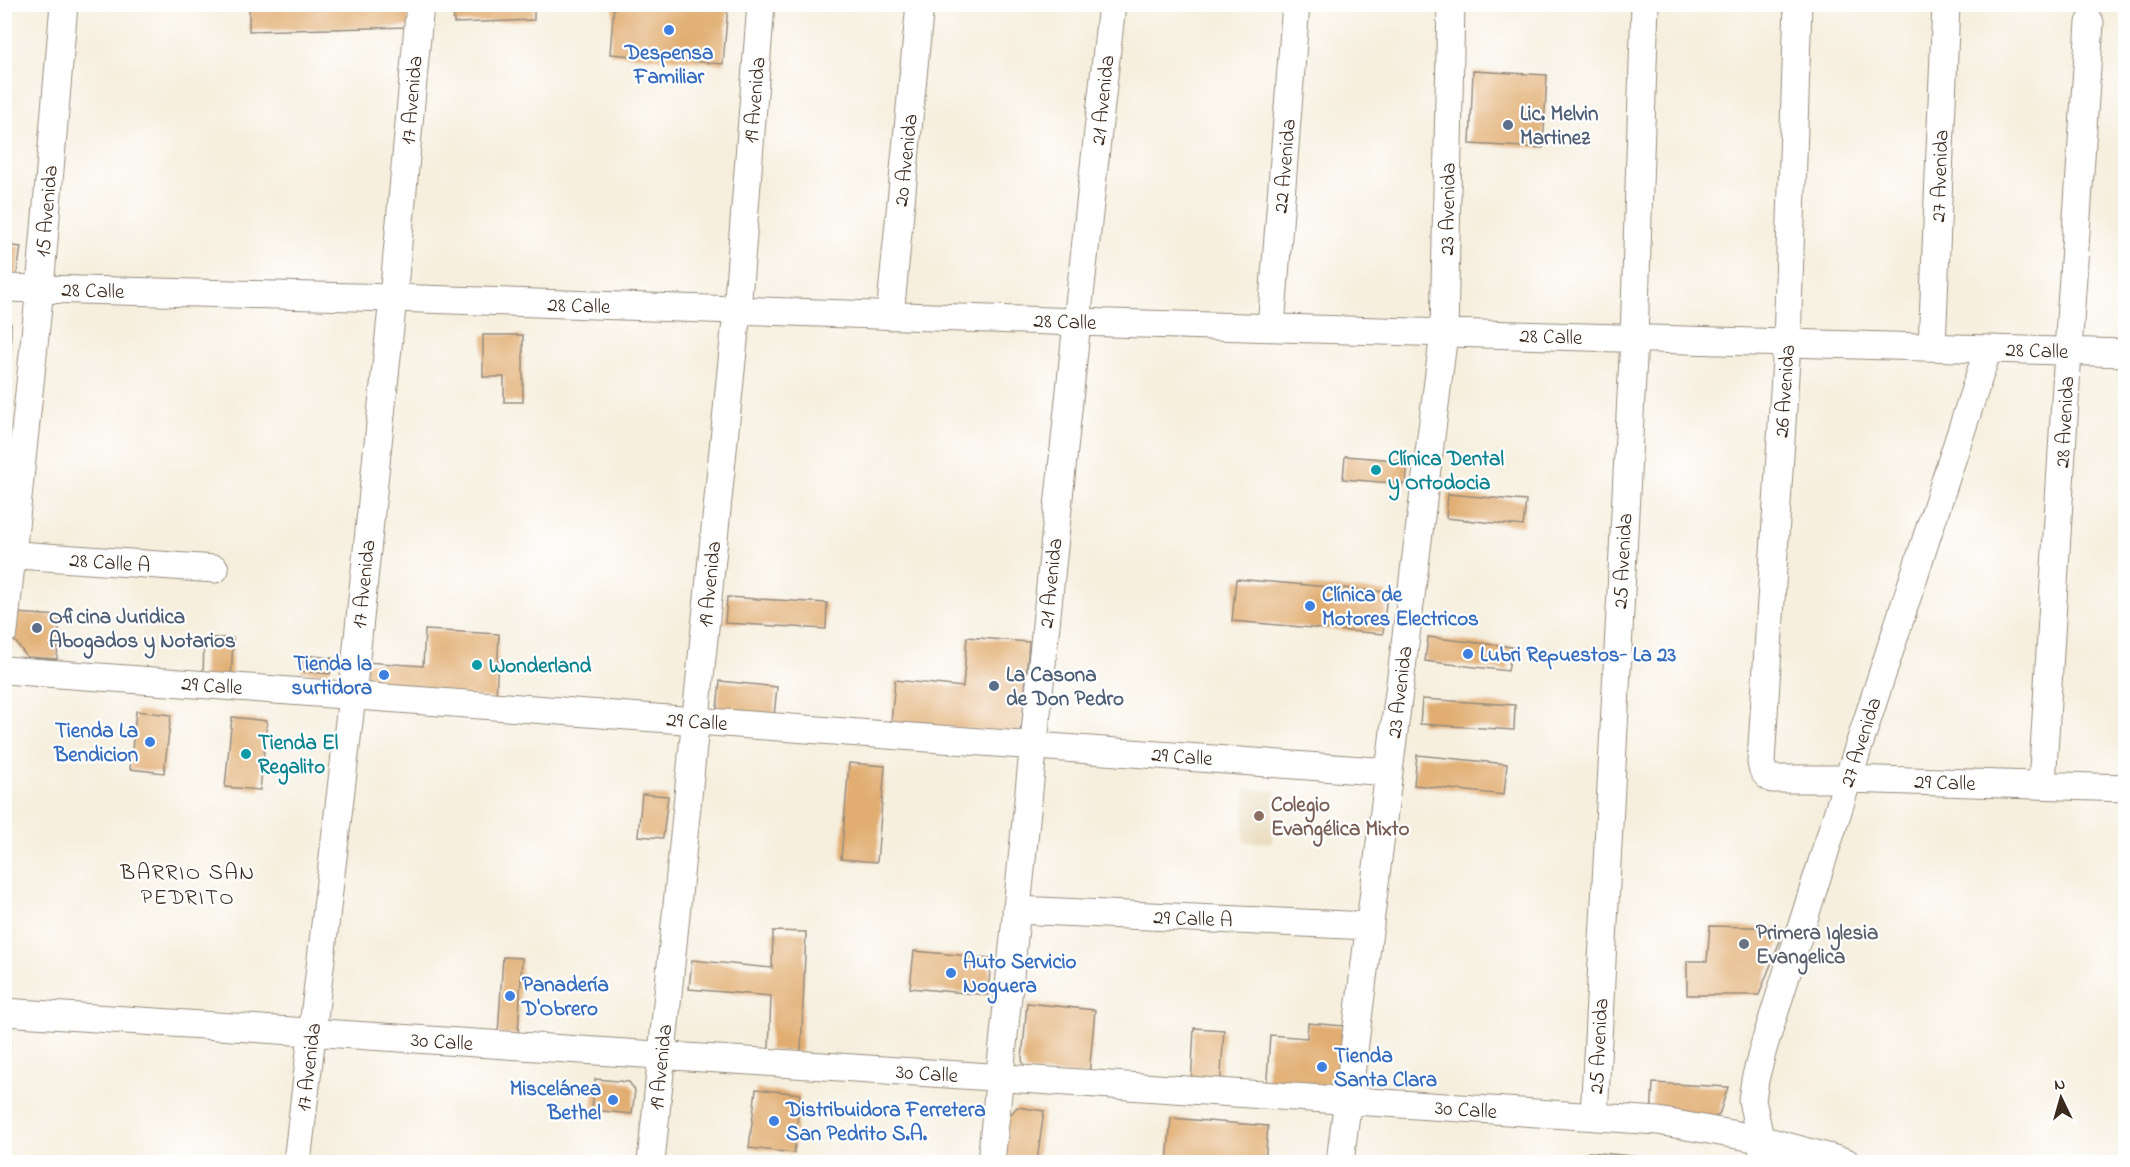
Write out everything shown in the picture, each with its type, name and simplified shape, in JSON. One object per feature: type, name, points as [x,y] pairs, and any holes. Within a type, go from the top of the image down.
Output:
[{"type":"street","name":"15 Avenida","points":[[4,631],[9,554],[40,288],[64,4]]},
{"type":"street","name":"17 Avenida","points":[[297,1162],[352,696],[393,298],[420,4]]},
{"type":"street","name":"19 Avenida","points":[[651,1162],[737,311],[761,4]]},
{"type":"street","name":"20 Avenida","points":[[890,316],[920,4]]},
{"type":"street","name":"21 Avenida","points":[[991,1162],[1112,4]]},
{"type":"street","name":"22 Avenida","points":[[1271,327],[1296,4]]},
{"type":"street","name":"23 Avenida","points":[[1340,1162],[1444,333],[1451,4]]},
{"type":"street","name":"25 Avenida","points":[[1594,1117],[1634,338],[1645,4]]},
{"type":"street","name":"26 Avenida","points":[[1766,775],[1761,762],[1787,343],[1798,4]]},
{"type":"street","name":"27 Avenida","points":[[1932,347],[1946,4]]},
{"type":"street","name":"28 Avenida","points":[[2042,785],[2090,23]]},
{"type":"street","name":"28 Calle","points":[[4,288],[393,298],[1077,322],[2126,353]]},
{"type":"street","name":"27 Avenida","points":[[1763,1151],[1752,1101],[1755,1080],[1848,778],[1988,349]]},
{"type":"street","name":"28 Calle A","points":[[9,554],[215,569]]},
{"type":"street","name":"29 Calle","points":[[4,670],[1389,772]]},
{"type":"street","name":"29 Calle","points":[[1766,775],[1781,780],[1848,778],[2126,788]]},
{"type":"street","name":"29 Calle A","points":[[1016,910],[1370,926]]},
{"type":"street","name":"30 Calle","points":[[4,1012],[1658,1121],[1763,1151],[1846,1162]]},
{"type":"shaded area","name":"Colegio Evangélica Mixto","points":[[1246,789],[1275,791],[1272,843],[1243,842]]},
{"type":"building","points":[[249,4],[409,4],[409,27],[249,31]]},
{"type":"building","name":"Despensa Familiar","points":[[614,4],[728,6],[723,64],[610,54]]},
{"type":"building","points":[[453,5],[534,5],[534,20],[454,23]]},
{"type":"building","points":[[1473,71],[1547,75],[1543,148],[1470,144]]},
{"type":"building","points":[[4,245],[21,247],[17,274],[7,281],[4,281]]},
{"type":"building","points":[[4,316],[11,324],[10,353],[4,352]]},
{"type":"building","points":[[483,335],[523,335],[523,402],[504,402],[504,377],[483,377]]},
{"type":"building","name":"Clínica Dental y Ortodocia","points":[[1345,456],[1408,461],[1406,484],[1343,479]]},
{"type":"building","points":[[1448,494],[1526,501],[1523,526],[1446,518]]},
{"type":"building","name":"Clínica de Motores Electricos","points":[[1236,579],[1387,592],[1383,634],[1232,621]]},
{"type":"building","points":[[727,597],[827,603],[826,629],[725,623]]},
{"type":"building","name":"Oficina Juridica Abogados y Notarios","points":[[16,613],[60,616],[57,659],[27,657],[14,640]]},
{"type":"building","points":[[425,630],[499,634],[496,699],[364,684],[366,662],[423,666]]},
{"type":"building","name":"La Casona de Don Pedro","points":[[967,637],[1029,642],[1022,725],[1019,733],[891,723],[895,680],[963,687]]},
{"type":"building","name":"Lubri Repuestos- La 23","points":[[1428,637],[1512,647],[1508,671],[1425,661]]},
{"type":"building","points":[[204,638],[233,638],[231,681],[203,680]]},
{"type":"building","points":[[303,655],[332,658],[330,674],[301,671]]},
{"type":"building","points":[[720,681],[777,687],[773,725],[717,709]]},
{"type":"building","points":[[1422,699],[1515,705],[1514,730],[1420,724]]},
{"type":"building","name":"Tienda La Bendicion","points":[[136,711],[171,715],[164,773],[130,769]]},
{"type":"building","name":"Tienda El Regalito","points":[[232,717],[267,721],[260,790],[225,787]]},
{"type":"building","points":[[1417,755],[1507,764],[1504,795],[1414,785]]},
{"type":"building","points":[[849,763],[885,766],[877,862],[841,859]]},
{"type":"building","points":[[642,794],[668,796],[663,838],[638,836]]},
{"type":"building","points":[[1710,926],[1785,928],[1759,995],[1687,995],[1687,961],[1707,961]]},
{"type":"building","points":[[773,931],[806,932],[801,1052],[769,1050],[771,996],[689,989],[692,960],[772,968]]},
{"type":"building","name":"Auto Servicio Noguera","points":[[914,951],[991,958],[988,995],[910,988]]},
{"type":"building","name":"Panadería D'Obrero","points":[[503,957],[522,958],[518,1035],[498,1034]]},
{"type":"building","points":[[1027,1003],[1095,1010],[1089,1076],[1026,1071],[1022,1060]]},
{"type":"building","points":[[1308,1023],[1344,1026],[1337,1098],[1266,1093],[1270,1035],[1307,1038]]},
{"type":"building","points":[[1194,1028],[1224,1030],[1220,1088],[1191,1086]]},
{"type":"building","points":[[4,1043],[10,1043],[6,1077],[4,1076]]},
{"type":"building","name":"Miscelánea Bethel","points":[[595,1079],[629,1082],[635,1090],[632,1114],[592,1110]]},
{"type":"building","points":[[1653,1083],[1728,1087],[1719,1115],[1709,1120],[1651,1118]]},
{"type":"building","name":"Distribuidora Ferretera San Pedrito S.A.","points":[[756,1089],[800,1094],[794,1153],[749,1148]]},
{"type":"building","points":[[1017,1107],[1044,1111],[1037,1161],[1003,1157],[1008,1117]]},
{"type":"building","points":[[1171,1118],[1268,1126],[1265,1162],[1167,1162]]},
{"type":"building","points":[[1588,1152],[1654,1158],[1653,1162],[1587,1162]]},
{"type":"place","name":"Despensa Familiar","points":[[669,30]]},
{"type":"place","name":"Lic. Melvin Martinez","points":[[1508,125]]},
{"type":"place","name":"Clínica Dental y Ortodocia","points":[[1376,470]]},
{"type":"place","name":"Clínica de Motores Electricos","points":[[1310,606]]},
{"type":"place","name":"Oficina Juridica Abogados y Notarios","points":[[37,628]]},
{"type":"place","name":"Lubri Repuestos- La 23","points":[[1468,654]]},
{"type":"place","name":"Wonderland","points":[[477,665]]},
{"type":"place","name":"Tienda la surtidora","points":[[384,675]]},
{"type":"place","name":"La Casona de Don Pedro","points":[[994,686]]},
{"type":"place","name":"Tienda La Bendicion","points":[[150,742]]},
{"type":"place","name":"Tienda El Regalito","points":[[246,754]]},
{"type":"place","name":"Colegio Evangélica Mixto","points":[[1259,816]]},
{"type":"place","name":"Primera Iglesia Evangelica","points":[[1744,944]]},
{"type":"place","name":"Auto Servicio Noguera","points":[[951,973]]},
{"type":"place","name":"Panadería D'Obrero","points":[[510,996]]},
{"type":"place","name":"Tienda Santa Clara","points":[[1322,1067]]},
{"type":"place","name":"Miscelánea Bethel","points":[[613,1100]]},
{"type":"place","name":"Distribuidora Ferretera San Pedrito S.A.","points":[[774,1121]]},
{"type":"district","name":"BARRIO SAN PEDRITO","points":[[188,884]]}]
